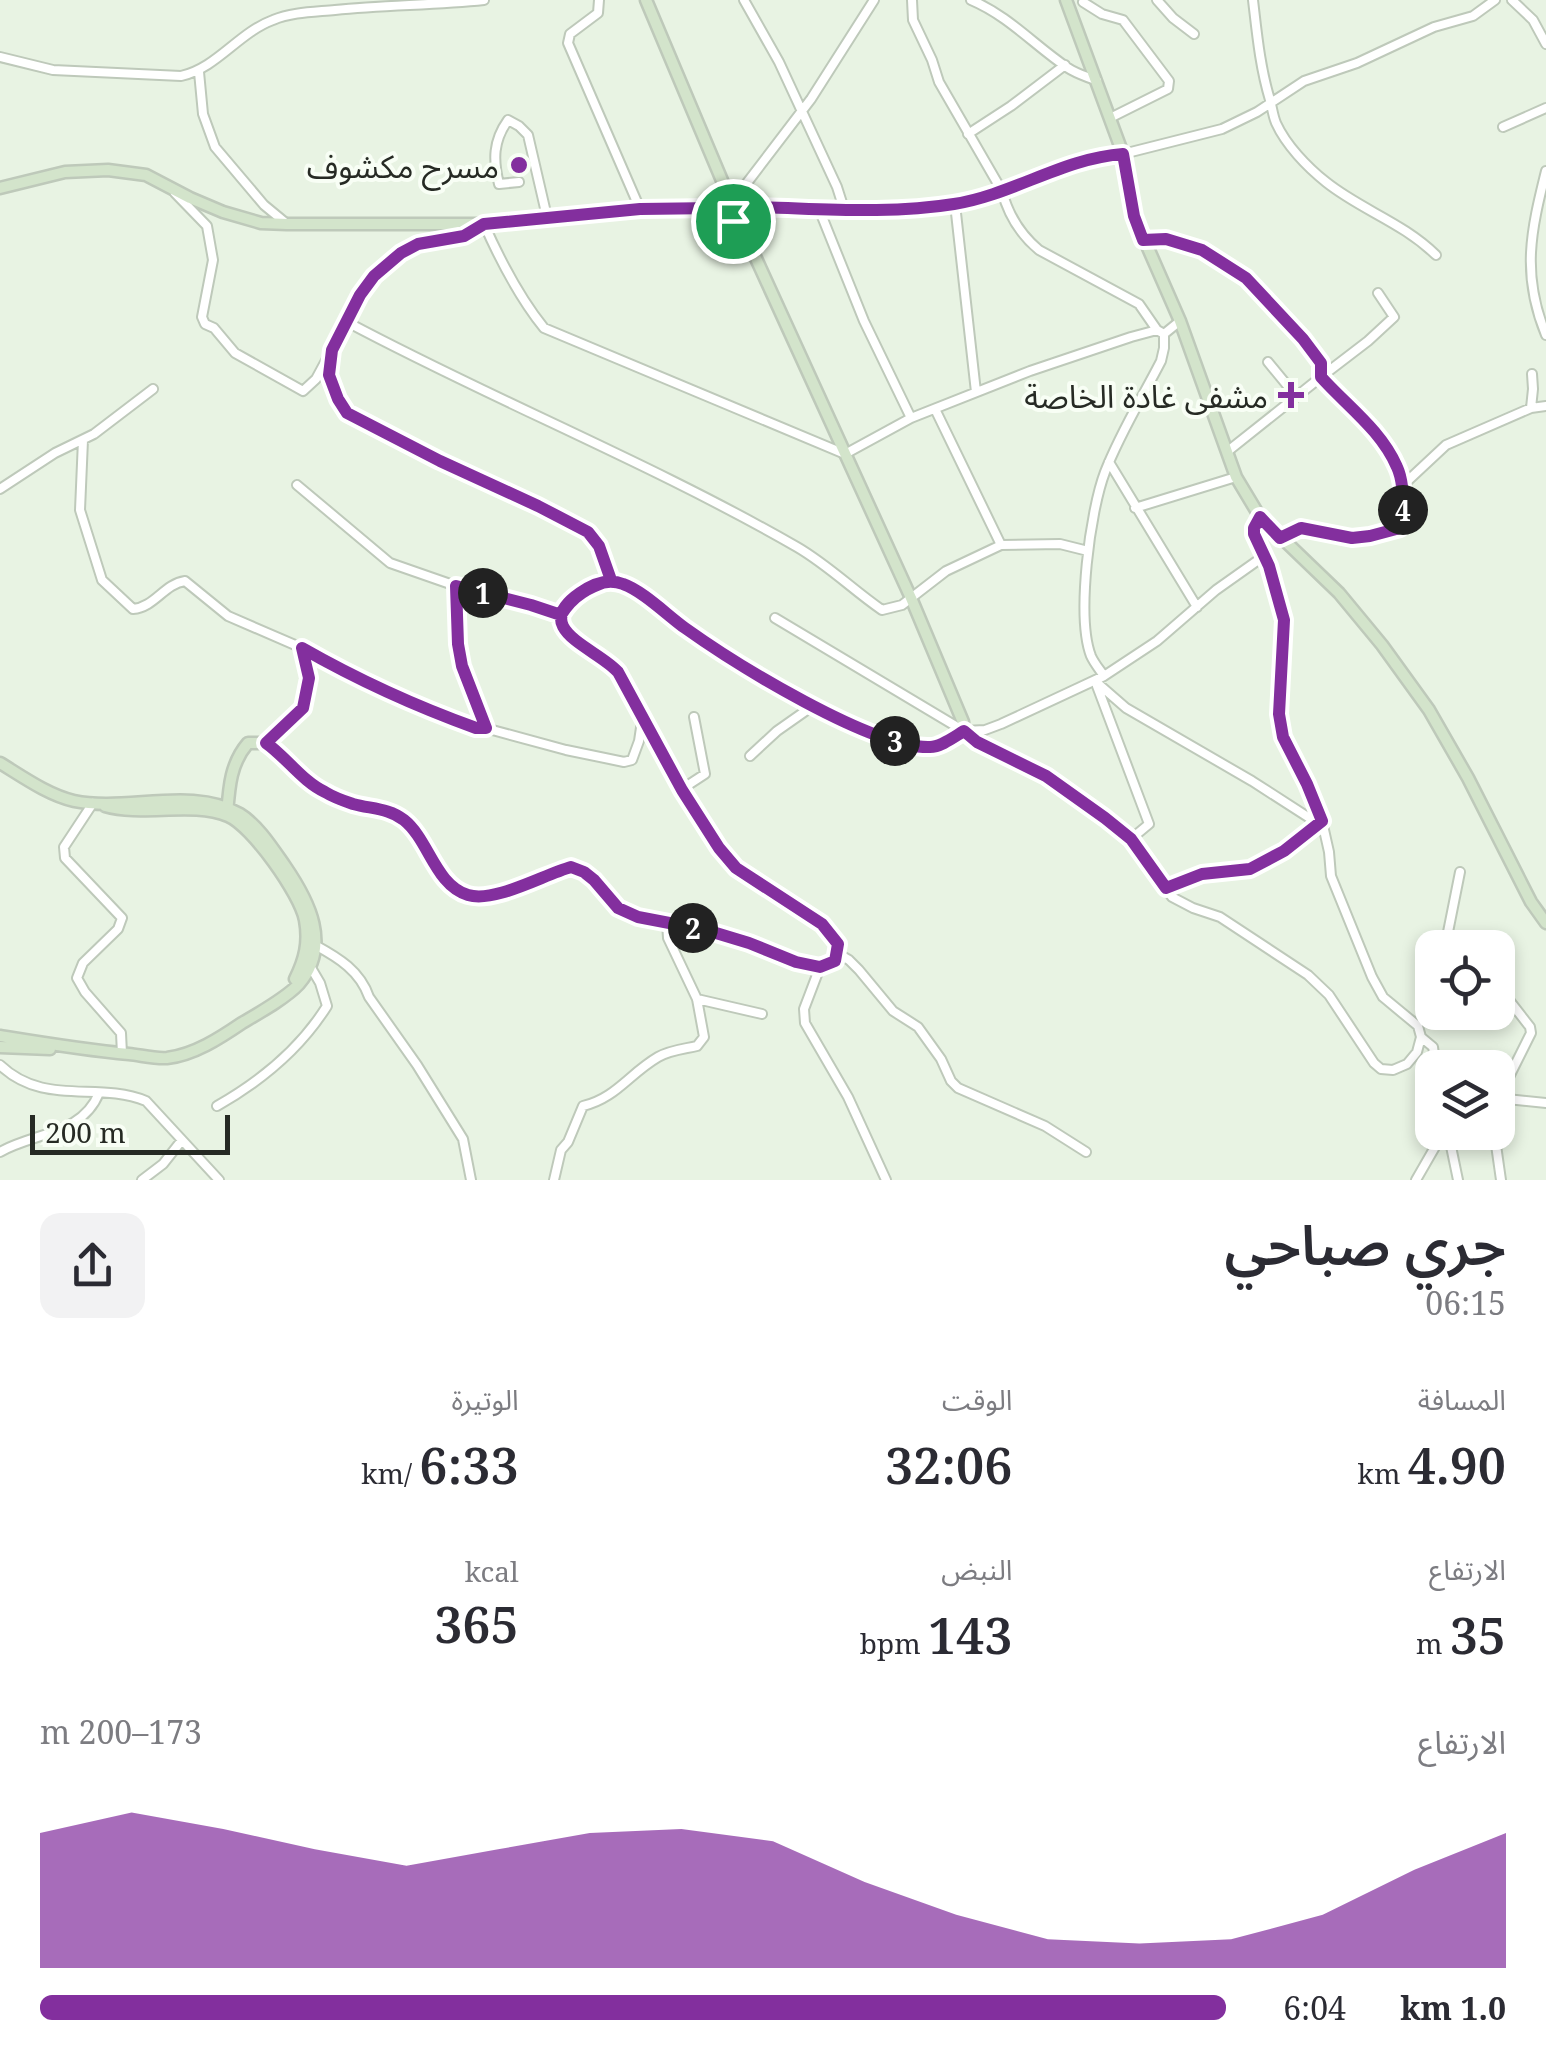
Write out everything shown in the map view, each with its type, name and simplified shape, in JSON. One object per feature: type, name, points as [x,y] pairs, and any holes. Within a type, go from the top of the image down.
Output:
[{"type":"street","points":[[0,57],[53,70],[180,76],[199,72],[274,19],[362,7],[484,0]]},
{"type":"street","points":[[599,0],[598,13],[570,34],[568,44],[640,209]]},
{"type":"street","points":[[646,0],[726,190]]},
{"type":"street","points":[[744,0],[779,62],[844,209]]},
{"type":"street","points":[[740,192],[801,110],[874,0]]},
{"type":"street","points":[[912,0],[913,20],[939,82],[1002,191],[1024,238],[1139,304],[1160,332],[1164,348],[1161,361],[1109,462],[1096,498],[1086,580],[1092,657],[1149,824],[1131,839]]},
{"type":"street","points":[[971,0],[1003,17],[1065,65],[1097,81]]},
{"type":"street","points":[[1066,0],[1123,154],[1134,216],[1180,320],[1236,476],[1260,517],[1339,593],[1429,710],[1531,902],[1546,923]]},
{"type":"street","points":[[1157,0],[1194,34]]},
{"type":"street","points":[[1253,0],[1260,57],[1275,121],[1288,142],[1326,182],[1403,228],[1436,255]]},
{"type":"street","points":[[747,207],[844,209],[956,204],[1105,156],[1222,130],[1304,81],[1357,63],[1434,27],[1472,16],[1495,0]]},
{"type":"street","points":[[1512,0],[1534,20],[1546,44]]},
{"type":"street","points":[[1072,16],[1083,1],[1102,14],[1123,20],[1169,81],[1168,89],[1110,118]]},
{"type":"street","points":[[968,134],[1065,65]]},
{"type":"street","points":[[199,72],[203,114],[215,147],[286,224]]},
{"type":"street","points":[[1503,128],[1546,108]]},
{"type":"street","points":[[518,182],[498,184],[494,164],[496,142],[508,120],[528,135],[548,217]]},
{"type":"street","points":[[0,188],[65,172],[108,170],[146,175],[224,212],[260,223],[286,224],[484,224],[640,209],[716,208]]},
{"type":"street","points":[[1546,170],[1529,250],[1540,322],[1546,335]]},
{"type":"street","points":[[172,190],[207,226],[213,260],[202,318],[205,324],[214,328],[235,353],[303,391],[316,379],[360,295],[389,261],[418,244],[464,236],[484,224]]},
{"type":"street","points":[[726,190],[740,192],[747,207],[738,219],[727,220],[718,214],[717,197],[726,190]]},
{"type":"street","points":[[956,204],[976,392]]},
{"type":"street","points":[[819,208],[864,321],[912,418]]},
{"type":"street","points":[[738,219],[911,598],[964,731]]},
{"type":"street","points":[[484,224],[502,262],[544,328],[845,454]]},
{"type":"street","points":[[1143,240],[1166,239],[1202,250],[1246,278],[1303,339],[1321,363],[1321,377],[1379,438],[1398,469],[1404,521],[1400,528],[1352,538],[1301,528],[1280,538]]},
{"type":"street","points":[[1228,451],[1394,317],[1378,293]]},
{"type":"street","points":[[845,454],[912,418],[976,392],[1130,336],[1160,332],[1180,320]]},
{"type":"street","points":[[347,322],[799,548],[882,610],[902,605],[946,570],[1000,545],[1060,544],[1088,552]]},
{"type":"street","points":[[332,350],[329,375],[347,413],[588,532],[599,546],[611,580]]},
{"type":"street","points":[[1268,362],[1296,396]]},
{"type":"street","points":[[1530,408],[1532,374]]},
{"type":"street","points":[[0,490],[55,453],[94,434],[153,390]]},
{"type":"street","points":[[1400,486],[1446,444],[1530,408],[1546,406]]},
{"type":"street","points":[[935,409],[1000,545]]},
{"type":"street","points":[[84,440],[80,510],[102,580],[134,608],[146,608],[178,581],[185,581],[228,616],[302,648],[417,707],[476,728],[566,750],[624,762],[632,760],[640,741],[642,720]]},
{"type":"street","points":[[1109,462],[1197,607]]},
{"type":"street","points":[[1135,508],[1236,476]]},
{"type":"street","points":[[297,485],[390,563],[418,575],[561,615]]},
{"type":"street","points":[[1260,517],[1254,534],[1269,566],[1284,620],[1279,714],[1283,737],[1322,821],[1331,876],[1372,977],[1383,996],[1418,1026],[1433,1050]]},
{"type":"street","points":[[227,812],[231,776],[238,756],[248,743],[266,743],[320,791],[402,818],[418,834],[452,886],[467,894],[486,896],[571,867],[594,880],[618,908],[638,917],[706,930],[820,967],[835,961],[838,944],[822,924],[736,868],[719,848],[682,790],[618,672],[563,628],[561,615],[570,600],[611,580],[628,585],[689,631],[814,705],[886,739],[934,748],[964,731],[1001,724],[1099,679],[1157,641],[1216,590],[1264,556]]},
{"type":"street","points":[[456,586],[462,666],[486,728]]},
{"type":"street","points":[[774,618],[977,742],[1046,776],[1131,839],[1172,897],[1220,917],[1308,975],[1329,995],[1381,1069],[1394,1070],[1407,1064],[1422,1037]]},
{"type":"street","points":[[266,743],[303,708],[309,678],[302,648]]},
{"type":"street","points":[[1099,679],[1126,708],[1311,819],[1322,821]]},
{"type":"street","points":[[750,756],[814,705]]},
{"type":"street","points":[[682,790],[705,774],[694,717]]},
{"type":"street","points":[[0,763],[56,796],[76,802],[204,803],[244,816],[270,845],[309,903],[315,945],[310,966],[298,985],[224,1036],[197,1049],[166,1058],[2,1042],[3,1068],[15,1078],[63,1092],[109,1092],[146,1101],[219,1180]]},
{"type":"street","points":[[95,804],[64,847],[65,858],[122,918],[118,929],[83,963],[77,978],[121,1034],[122,1054]]},
{"type":"street","points":[[227,812],[260,844],[304,915],[305,955],[282,996]]},
{"type":"street","points":[[1166,888],[1202,874],[1250,869],[1284,851],[1322,821]]},
{"type":"street","points":[[1448,930],[1460,872]]},
{"type":"street","points":[[554,1180],[561,1150],[583,1106],[603,1101],[657,1058],[697,1046],[704,1037],[697,1000],[668,938],[667,923]]},
{"type":"street","points":[[315,945],[344,960],[366,986],[463,1138],[470,1180]]},
{"type":"street","points":[[837,954],[859,970],[893,1011],[918,1027],[958,1088],[1045,1126],[1086,1152]]},
{"type":"street","points":[[217,1106],[250,1088],[304,1038],[328,1006],[310,966]]},
{"type":"street","points":[[820,967],[804,1009],[805,1023],[848,1097],[886,1180]]},
{"type":"street","points":[[697,1000],[762,1014]]},
{"type":"street","points":[[1515,1007],[1530,1026],[1530,1033],[1515,1066]]},
{"type":"street","points":[[0,1152],[73,1125],[85,1116],[99,1093]]},
{"type":"street","points":[[1515,1100],[1546,1103]]},
{"type":"street","points":[[142,1180],[164,1164],[182,1140]]},
{"type":"street","points":[[1416,1180],[1432,1150]]},
{"type":"street","points":[[1452,1150],[1458,1180]]},
{"type":"street","points":[[1497,1150],[1501,1180]]},
{"type":"place","name":"مسرح مكشوف","points":[[519,165]]},
{"type":"place","name":"مشفى غادة الخاصة","points":[[1291,395]]},
{"type":"route","points":[[733,221],[722,218],[716,208],[640,209],[484,224],[464,236],[418,244],[389,261],[374,276],[332,350],[329,375],[347,413],[588,532],[599,546],[611,580],[570,600],[561,615],[456,586],[462,666],[486,728],[417,707],[302,648],[309,678],[303,708],[266,743],[320,791],[402,818],[418,834],[452,886],[467,894],[486,896],[571,867],[594,880],[618,908],[638,917],[706,930],[796,962],[820,967],[835,961],[838,944],[822,924],[736,868],[719,848],[682,790],[618,672],[563,628],[561,615],[570,600],[588,588],[611,580],[628,585],[689,631],[794,696],[848,722],[886,739],[934,748],[964,731],[977,742],[1046,776],[1131,839],[1166,888],[1202,874],[1250,869],[1284,851],[1322,821],[1283,737],[1279,714],[1284,620],[1254,528],[1260,517],[1280,538],[1301,528],[1352,538],[1400,528],[1404,521],[1398,469],[1379,438],[1321,377],[1321,363],[1303,339],[1246,278],[1202,250],[1166,239],[1143,240],[1134,216],[1123,154],[1067,167],[956,204],[860,209],[747,207],[733,221]]}]
